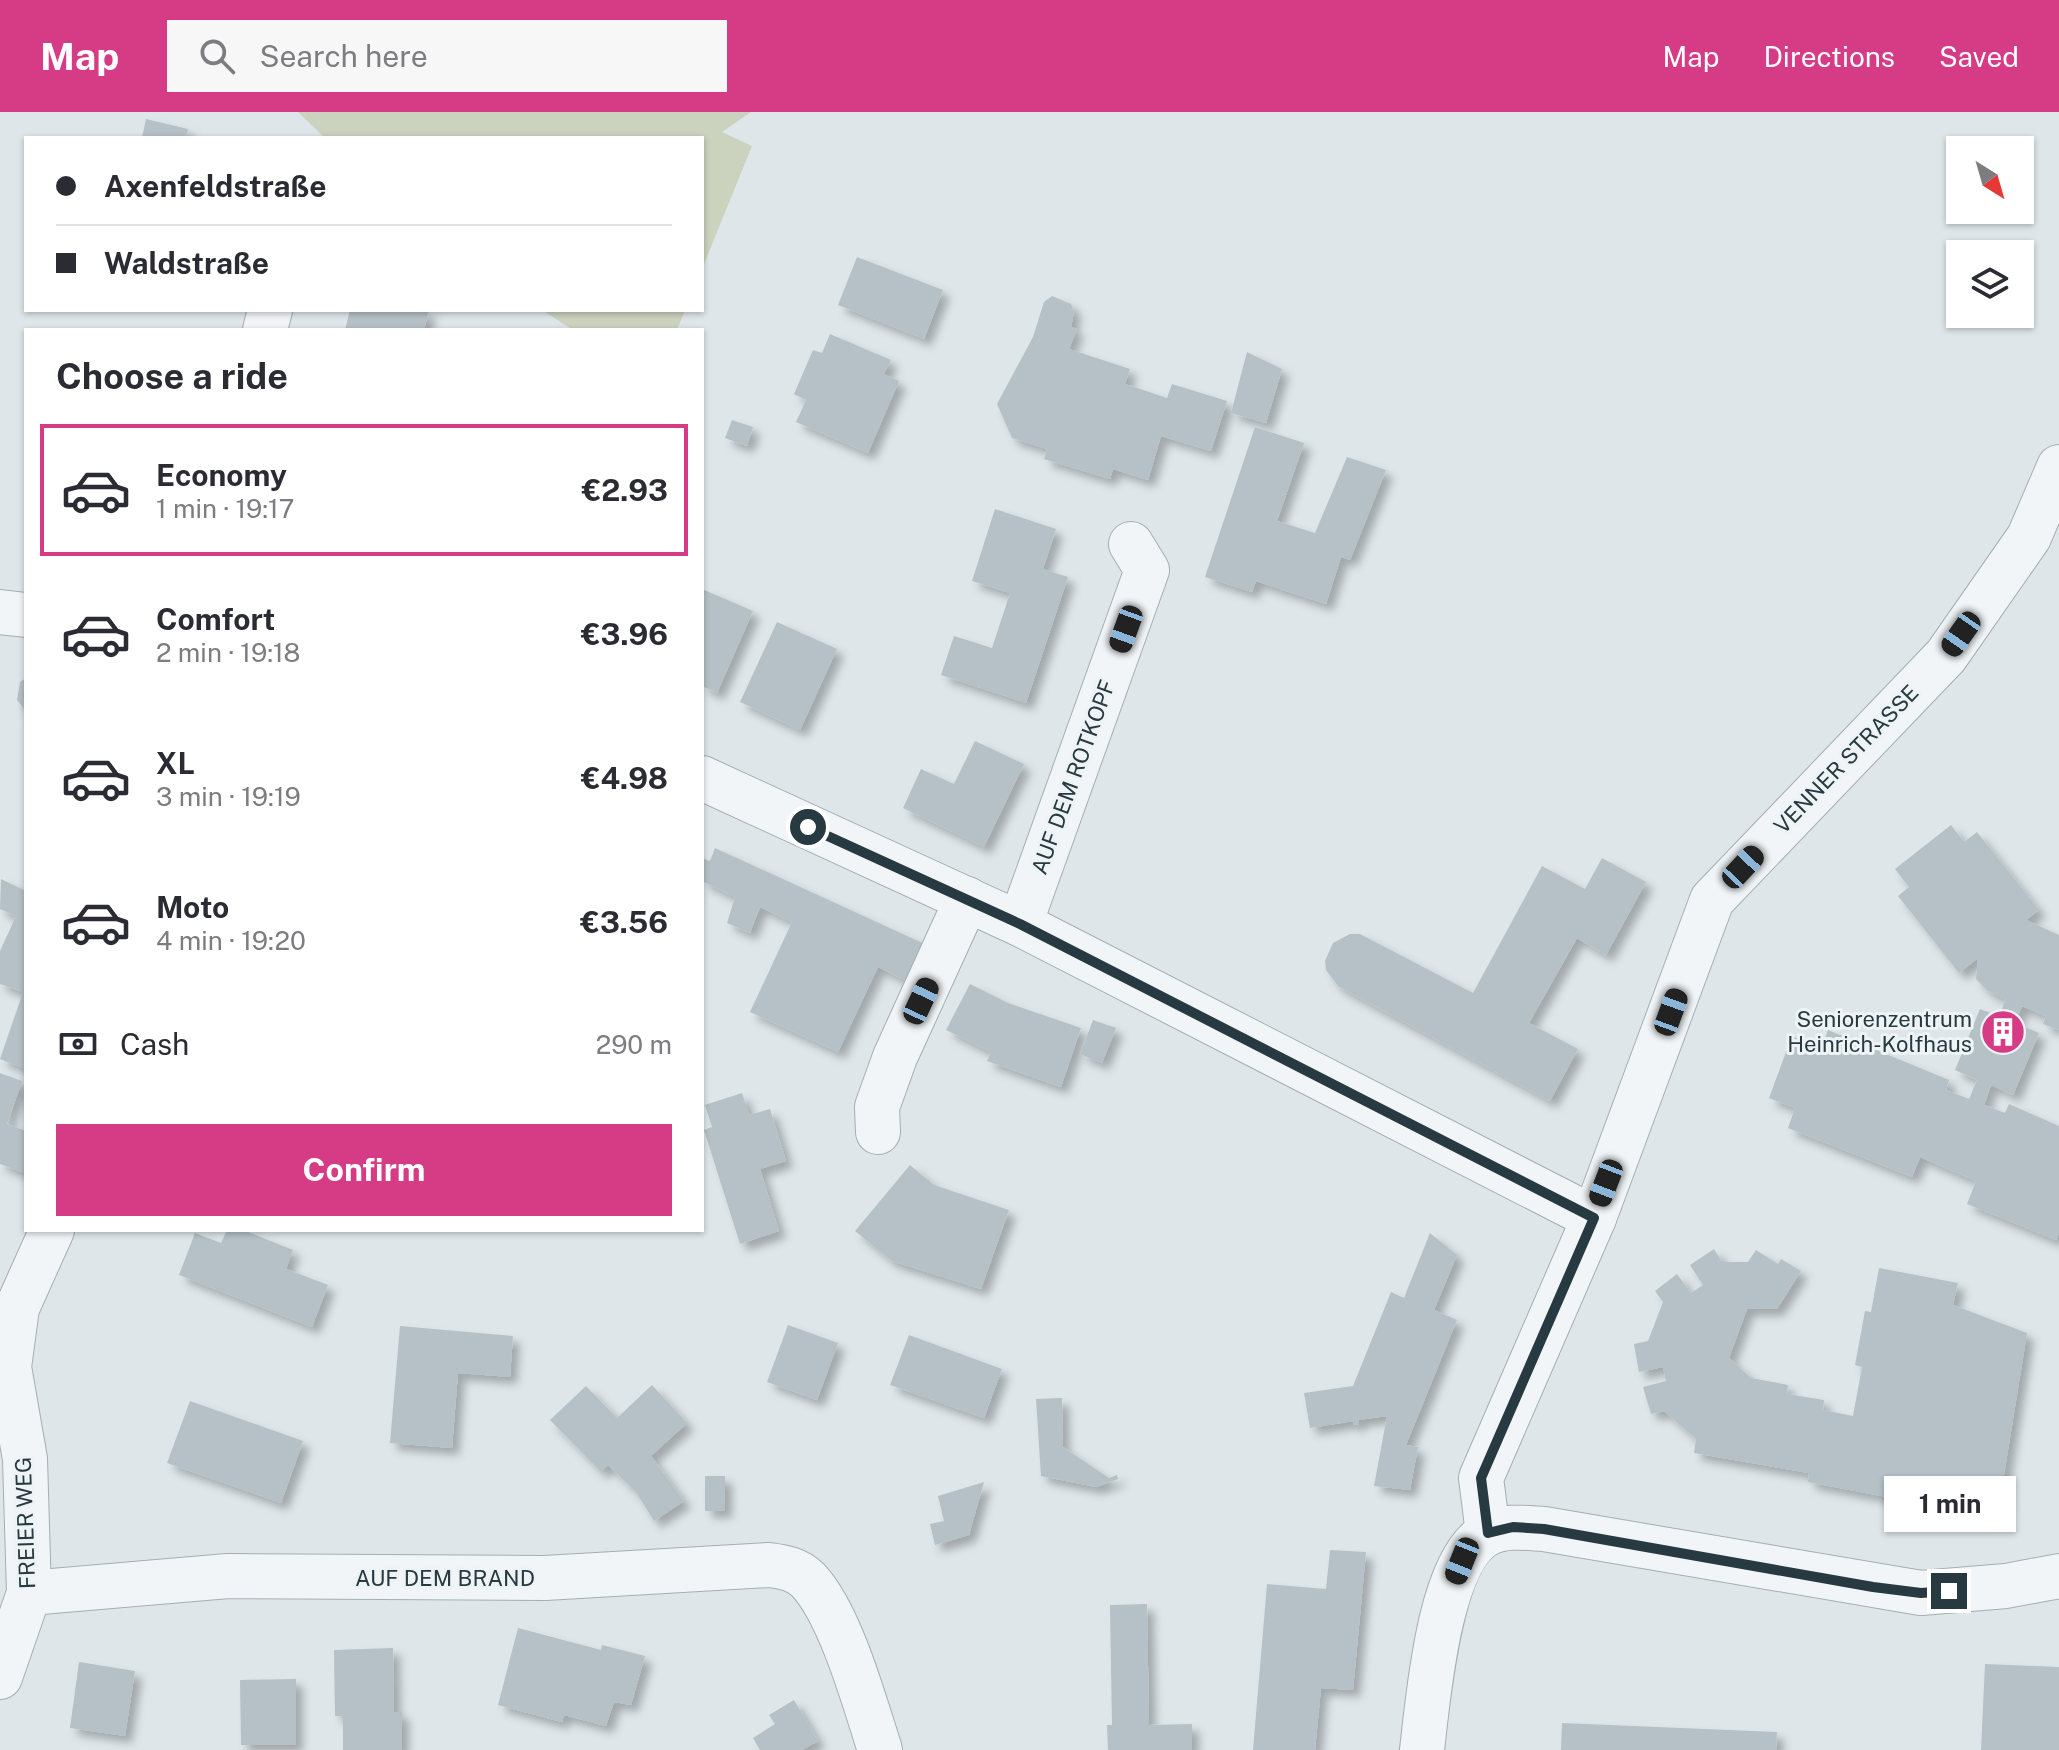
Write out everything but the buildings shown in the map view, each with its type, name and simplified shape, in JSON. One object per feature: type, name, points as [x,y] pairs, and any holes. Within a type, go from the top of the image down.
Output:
[{"type":"street","name":"VENNER STRASSE","points":[[1488,1533],[1481,1478],[1594,1218],[1712,900],[1946,656],[2044,546],[2059,467]]},
{"type":"street","name":"AUF DEM ROTKOPF","points":[[1020,924],[1147,570],[1131,544]]},
{"type":"street","points":[[0,612],[24,615]]},
{"type":"street","points":[[704,779],[1020,924],[1594,1218]]},
{"type":"street","points":[[878,1132],[877,1107],[895,1057],[967,899]]},
{"type":"street","name":"FREIER WEG","points":[[0,1677],[29,1593],[25,1459],[9,1367],[17,1308],[51,1232]]},
{"type":"street","points":[[1422,1750],[1447,1598],[1462,1561],[1488,1533],[1513,1527],[1544,1529],[1921,1593],[2006,1586],[2059,1576]]},
{"type":"street","name":"AUF DEM BRAND","points":[[29,1593],[228,1576],[545,1578],[769,1565],[792,1568],[809,1580],[833,1622],[880,1750]]},
{"type":"green space","points":[[298,112],[751,112],[722,132],[752,146],[704,264],[704,136],[323,136]]},
{"type":"green space","points":[[545,312],[684,312],[678,328],[570,328]]},
{"type":"place","name":"Seniorenzentrum Heinrich-Kolfhaus","points":[[2003,1032]]},
{"type":"route","points":[[808,827],[1020,924],[1594,1218],[1481,1478],[1488,1533],[1513,1527],[1544,1529],[1873,1587],[1921,1593],[1949,1591]]}]
